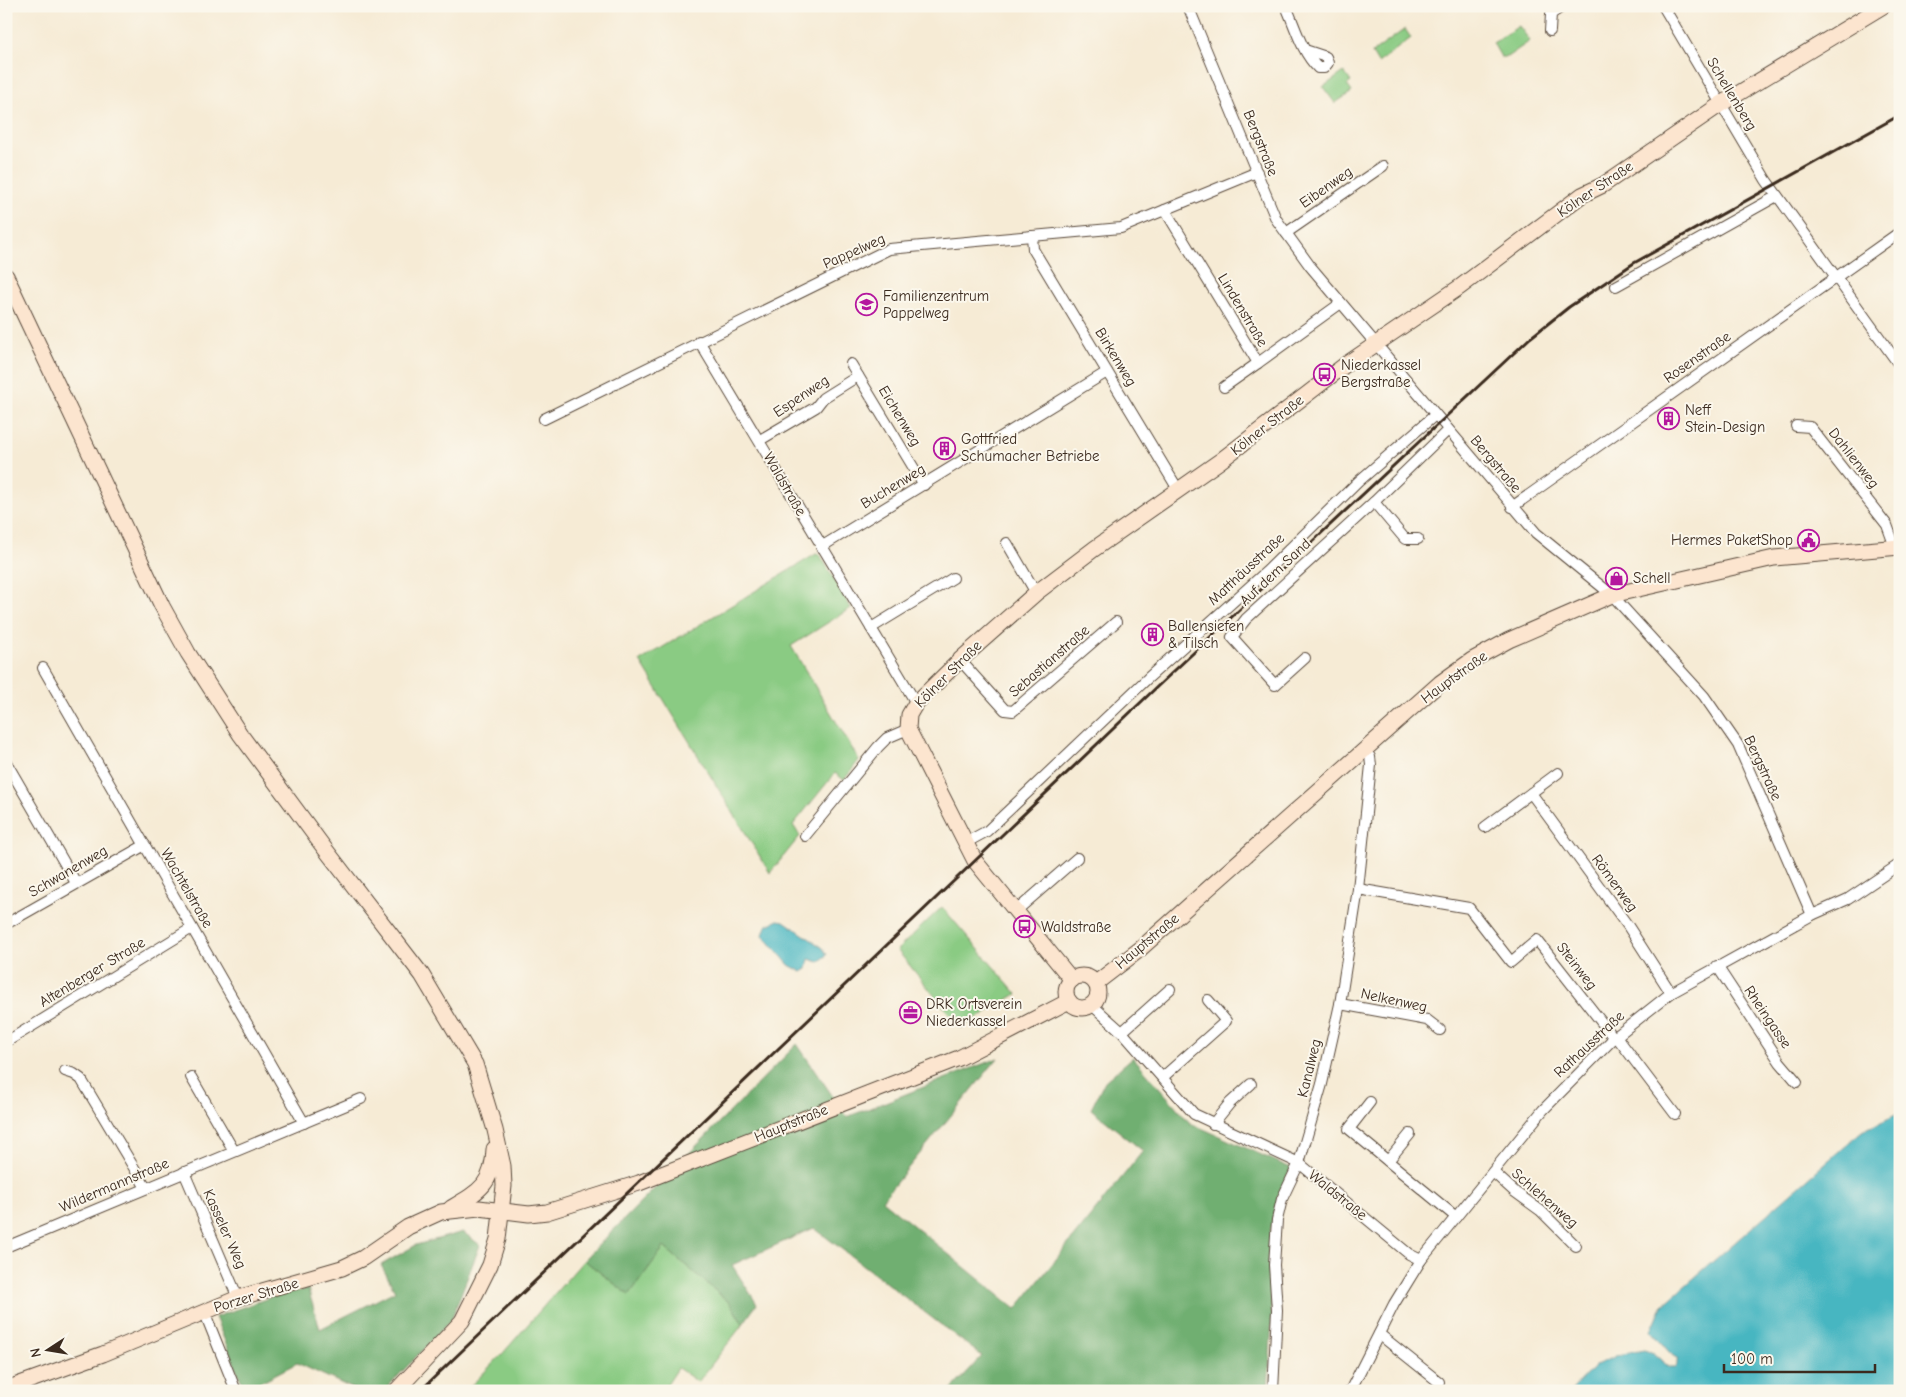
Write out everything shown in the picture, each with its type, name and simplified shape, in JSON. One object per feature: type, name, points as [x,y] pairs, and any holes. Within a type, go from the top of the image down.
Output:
[{"type":"street","name":"Bergstraße","points":[[1188,6],[1276,219],[1310,266],[1536,534],[1612,595],[1704,696],[1738,745],[1812,915]]},
{"type":"street","points":[[1286,6],[1305,50]]},
{"type":"street","points":[[1550,31],[1552,14],[1563,6]]},
{"type":"street","name":"Schellenberg","points":[[1663,6],[1777,196],[1898,359]]},
{"type":"street","name":"Kölner Straße","points":[[908,729],[909,716],[916,702],[960,660],[1036,593],[1094,549],[1179,491],[1345,365],[1460,287],[1582,195],[1603,184],[1721,104],[1883,6]]},
{"type":"street","name":"Eibenweg","points":[[1286,233],[1383,166]]},
{"type":"street","name":"Pappelweg","points":[[544,419],[889,248],[1121,228],[1257,172]]},
{"type":"street","points":[[1616,286],[1777,196]]},
{"type":"street","name":"Lindenstraße","points":[[1165,210],[1258,363],[1342,303]]},
{"type":"street","name":"Rosenstraße","points":[[1512,506],[1900,232]]},
{"type":"street","name":"Birkenweg","points":[[1032,236],[1033,249],[1179,491]]},
{"type":"street","points":[[6,276],[162,606],[188,653],[265,770],[422,975],[475,1064],[495,1130],[503,1166],[502,1210],[495,1251],[468,1312],[396,1391]]},
{"type":"street","name":"Waldstraße","points":[[699,341],[916,702]]},
{"type":"street","points":[[1224,387],[1258,363]]},
{"type":"street","name":"Eichenweg","points":[[851,364],[924,485]]},
{"type":"street","name":"Buchenweg","points":[[822,546],[1107,372]]},
{"type":"street","name":"Espenweg","points":[[760,440],[816,407],[823,398],[858,376]]},
{"type":"street","name":"Matthäusstraße","points":[[965,843],[987,831],[1148,678],[1266,572],[1358,481],[1435,415]]},
{"type":"street","name":"Dahlienweg","points":[[1796,426],[1810,427],[1887,525],[1897,547]]},
{"type":"street","name":"Auf dem Sand","points":[[1306,658],[1275,685],[1232,637],[1246,619],[1293,574],[1374,502],[1448,430]]},
{"type":"street","points":[[1374,502],[1405,539],[1418,539]]},
{"type":"street","points":[[1007,543],[1036,593]]},
{"type":"street","name":"Hauptstraße","points":[[1096,983],[1140,950],[1440,683],[1472,660],[1509,640],[1612,595],[1774,558],[1897,547]]},
{"type":"street","points":[[871,628],[953,578]]},
{"type":"street","name":"Sebastianstraße","points":[[960,660],[1005,710],[1013,711],[1024,704],[1116,622]]},
{"type":"street","name":"Wachtelstraße","points":[[43,668],[304,1122]]},
{"type":"street","points":[[805,836],[878,747],[887,738],[908,729],[975,861],[1072,980]]},
{"type":"street","name":"Kanalweg","points":[[1273,1391],[1277,1310],[1274,1241],[1282,1199],[1299,1163],[1322,1084],[1340,1004],[1358,889],[1371,764],[1370,756],[1365,751]]},
{"type":"street","points":[[6,762],[76,883]]},
{"type":"street","points":[[1486,827],[1558,773]]},
{"type":"street","name":"Römerweg","points":[[1531,793],[1628,926],[1671,992]]},
{"type":"street","name":"Schwanenweg","points":[[7,922],[145,845]]},
{"type":"street","points":[[1016,911],[1077,858]]},
{"type":"street","name":"Rathausstraße","points":[[1350,1391],[1407,1280],[1421,1260],[1543,1110],[1615,1037],[1671,992],[1812,915],[1848,899],[1900,864]]},
{"type":"street","name":"Steinweg","points":[[1358,889],[1469,908],[1511,962],[1537,940],[1615,1037]]},
{"type":"street","name":"Altenberger Straße","points":[[6,1042],[192,928]]},
{"type":"street","name":"Rheingasse","points":[[1717,966],[1780,1062],[1797,1082]]},
{"type":"street","points":[[1087,976],[1096,983],[1098,994],[1092,1005],[1080,1008],[1069,1001],[1066,990],[1076,977],[1087,976]]},
{"type":"street","points":[[1122,1032],[1170,989]]},
{"type":"street","points":[[1163,1077],[1226,1021],[1208,1000]]},
{"type":"street","name":"Hauptstraße","points":[[502,1210],[529,1214],[547,1212],[594,1199],[639,1183],[959,1058],[1069,1001]]},
{"type":"street","name":"Nelkenweg","points":[[1340,1004],[1427,1020],[1440,1030]]},
{"type":"street","name":"Waldstraße","points":[[1092,1005],[1122,1032],[1194,1114],[1299,1163],[1409,1254],[1421,1260]]},
{"type":"street","points":[[1615,1037],[1675,1114]]},
{"type":"street","points":[[65,1071],[81,1079],[146,1188]]},
{"type":"street","points":[[191,1077],[234,1152]]},
{"type":"street","points":[[1213,1124],[1230,1103],[1251,1084]]},
{"type":"street","name":"Wildermannstraße","points":[[6,1247],[361,1099]]},
{"type":"street","points":[[1370,1102],[1349,1129],[1456,1217]]},
{"type":"street","points":[[449,1209],[474,1195],[490,1179],[494,1165],[495,1130]]},
{"type":"street","points":[[1388,1161],[1410,1134]]},
{"type":"street","name":"Kasseler Weg","points":[[184,1172],[238,1298]]},
{"type":"street","name":"Schlehenweg","points":[[1493,1172],[1541,1212],[1576,1246]]},
{"type":"street","name":"Porzer Straße","points":[[6,1389],[103,1354],[238,1298],[342,1268],[370,1254],[408,1227],[449,1209],[479,1208],[502,1210]]},
{"type":"street","points":[[204,1311],[236,1391]]},
{"type":"street","points":[[1379,1334],[1439,1382]]},
{"type":"green space","points":[[1519,26],[1530,41],[1507,57],[1501,57],[1493,43]]},
{"type":"green space","points":[[1405,29],[1411,38],[1378,63],[1372,53]]},
{"type":"green space","points":[[1344,72],[1351,82],[1347,85],[1352,92],[1335,103],[1323,87]]},
{"type":"green space","points":[[816,554],[820,555],[851,608],[791,646],[859,760],[844,780],[835,773],[793,825],[800,836],[770,873],[640,661]]},
{"type":"green space","points":[[942,907],[1017,994],[961,1028],[897,950]]},
{"type":"green space","points":[[797,1044],[847,1117],[998,1058],[882,1200],[1016,1309],[1143,1151],[1091,1109],[1105,1081],[1133,1057],[1190,1123],[1291,1168],[1279,1193],[1270,1232],[1268,1257],[1272,1317],[1268,1391],[1146,1391],[1141,1384],[1135,1391],[950,1391],[982,1356],[814,1228],[732,1265],[757,1304],[743,1324],[730,1303],[664,1247],[629,1295],[584,1260]]},
{"type":"green space","points":[[463,1232],[480,1245],[451,1320],[384,1391],[358,1391],[297,1363],[245,1390],[215,1317],[274,1296],[308,1289],[320,1329],[395,1291],[381,1265],[416,1245]]},
{"type":"green space","points":[[664,1247],[730,1303],[743,1324],[698,1382],[678,1368],[663,1391],[467,1390],[504,1352],[584,1260],[629,1295]]},
{"type":"water","points":[[778,920],[784,921],[823,948],[827,955],[819,962],[809,959],[807,969],[802,972],[789,965],[763,935],[766,926]]},
{"type":"water","points":[[1900,1113],[1900,1391],[1571,1391],[1596,1365],[1618,1355],[1644,1350],[1653,1353],[1669,1367],[1676,1367],[1679,1359],[1670,1353],[1651,1331],[1662,1306],[1862,1131]]},
{"type":"railway","points":[[420,1391],[1159,685],[1530,338],[1569,307],[1634,263],[1900,115]]},
{"type":"place","name":"Familienzentrum Pappelweg","points":[[867,305]]},
{"type":"place","name":"Niederkassel Bergstraße","points":[[1325,374]]},
{"type":"place","name":"Neff Stein-Design","points":[[1669,419]]},
{"type":"place","name":"Gottfried Schumacher Betriebe","points":[[945,448]]},
{"type":"place","name":"Hermes PaketShop","points":[[1809,540]]},
{"type":"place","name":"Schell","points":[[1617,578]]},
{"type":"place","name":"Ballensiefen & Tilsch","points":[[1152,635]]},
{"type":"place","name":"Waldstraße","points":[[1025,927]]},
{"type":"place","name":"DRK Ortsverein Niederkassel","points":[[910,1013]]}]
